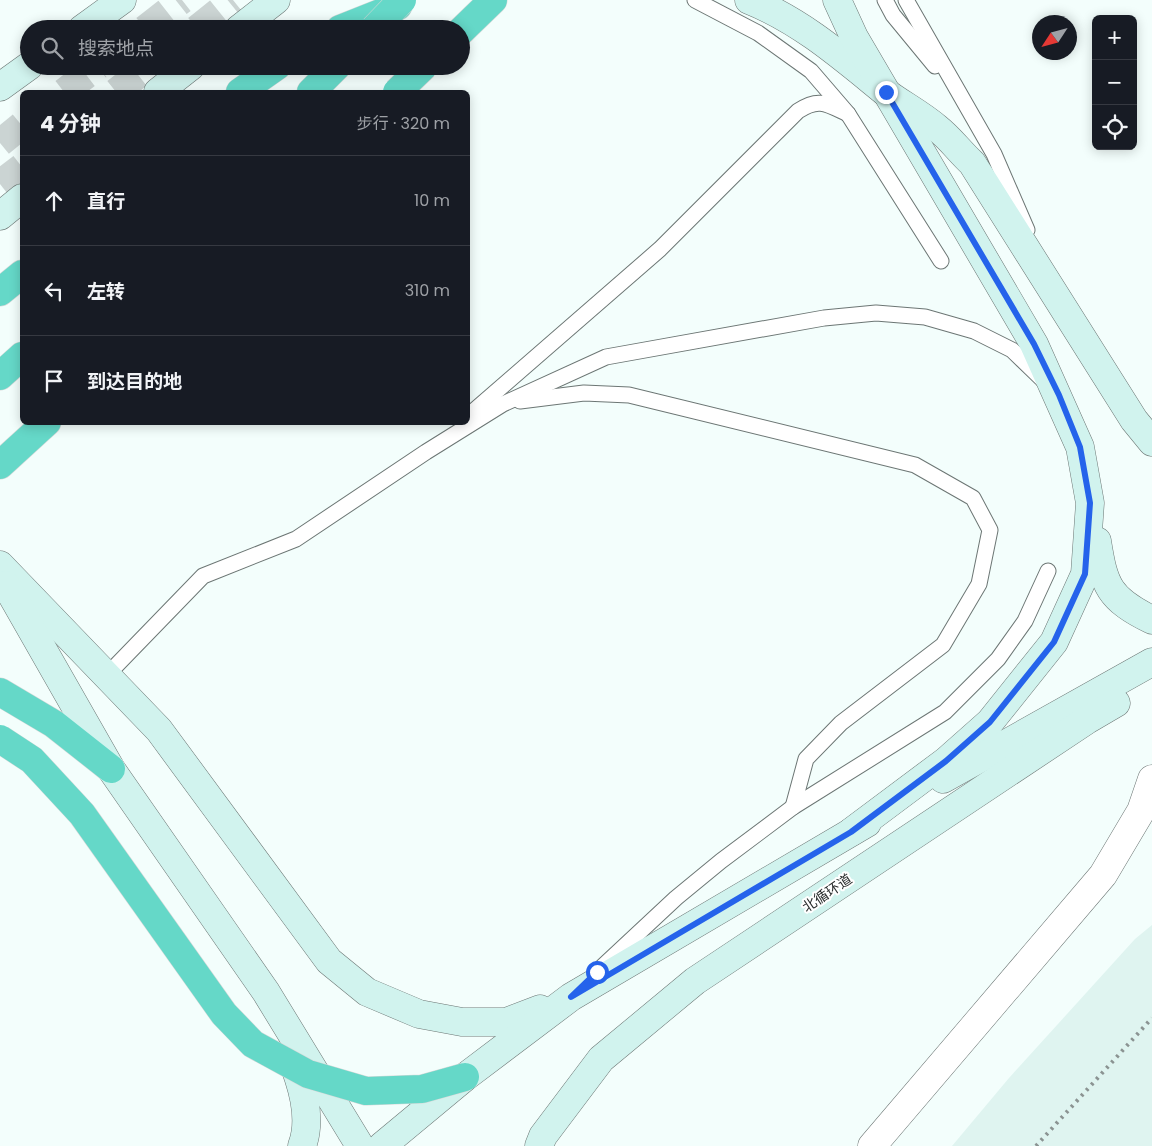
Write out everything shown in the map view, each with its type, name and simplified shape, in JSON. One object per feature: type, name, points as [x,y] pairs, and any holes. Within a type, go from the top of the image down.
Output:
[{"type":"highway","points":[[383,20],[402,0]]},
{"type":"highway","points":[[363,20],[414,0]]},
{"type":"highway","points":[[470,22],[493,0]]},
{"type":"highway","points":[[243,90],[264,75]]},
{"type":"highway","points":[[313,90],[328,75]]},
{"type":"highway","points":[[399,90],[415,75]]},
{"type":"highway","points":[[0,292],[20,276]]},
{"type":"highway","points":[[0,376],[20,358]]},
{"type":"highway","points":[[8,459],[44,425]]},
{"type":"highway","points":[[0,692],[54,724],[111,768]]},
{"type":"highway","points":[[0,738],[32,760],[82,814],[224,1014],[253,1044],[308,1074],[366,1091],[422,1089],[465,1077]]},
{"type":"main road","points":[[94,20],[122,0]]},
{"type":"main road","points":[[251,20],[276,0]]},
{"type":"main road","points":[[748,0],[770,9],[807,30],[886,92],[937,128],[972,163],[1134,420],[1152,442]]},
{"type":"main road","points":[[837,0],[854,37],[1034,344],[1059,395],[1080,447],[1102,571],[1112,592],[1130,608],[1152,620]]},
{"type":"main road","points":[[0,87],[20,73]]},
{"type":"main road","points":[[161,90],[180,75]]},
{"type":"main road","points":[[0,216],[20,200]]},
{"type":"main road","points":[[851,832],[946,761],[990,722],[1054,642],[1085,574],[1090,503]]},
{"type":"main road","points":[[0,565],[160,730],[329,961],[367,992],[419,1014],[462,1022],[506,1022],[571,997]]},
{"type":"main road","points":[[0,574],[111,768],[266,992],[360,1146]]},
{"type":"main road","points":[[382,1146],[465,1077],[571,997],[851,832],[1152,662]]},
{"type":"main road","name":"北循环道","points":[[539,1146],[543,1136],[601,1059],[695,981],[1079,726],[1152,682]]},
{"type":"main road","points":[[266,992],[303,1088],[305,1136],[302,1146]]},
{"type":"street","points":[[872,1146],[1103,874],[1141,811],[1152,779]]},
{"type":"lane","points":[[694,0],[758,33],[811,71],[848,114],[942,261]]},
{"type":"lane","points":[[885,0],[893,16],[965,102]]},
{"type":"lane","points":[[906,0],[994,154],[1055,293]]},
{"type":"lane","points":[[470,414],[660,250],[798,111],[810,103],[824,102],[848,114]]},
{"type":"lane","points":[[470,425],[503,404],[606,357],[824,318],[876,313],[925,317],[974,331],[1012,350],[1059,395]]},
{"type":"lane","points":[[503,404],[584,392],[629,395],[915,465],[973,498],[990,530],[979,584],[943,644],[840,723],[806,759],[793,807]]},
{"type":"lane","points":[[426,452],[457,425]]},
{"type":"lane","points":[[107,675],[203,576],[296,540],[469,425]]},
{"type":"lane","points":[[571,997],[676,898],[721,861],[793,807],[945,712],[998,658],[1025,621],[1048,571]]},
{"type":"shaded area","points":[[1152,925],[1152,1146],[952,1146],[1009,1078],[1135,939]]},
{"type":"tunnel","points":[[156,20],[182,0]]},
{"type":"tunnel","points":[[208,20],[233,0]]},
{"type":"tunnel","points":[[67,90],[86,75]]},
{"type":"tunnel","points":[[119,90],[138,75]]},
{"type":"tunnel","points":[[0,143],[20,127]]},
{"type":"tunnel","points":[[0,184],[20,169]]},
{"type":"railway","points":[[1036,1146],[1152,1018]]},
{"type":"route","points":[[597,972],[571,997],[851,832],[946,761],[990,722],[1054,642],[1085,574],[1090,503],[1080,447],[1059,395],[1034,344],[886,92]]}]
